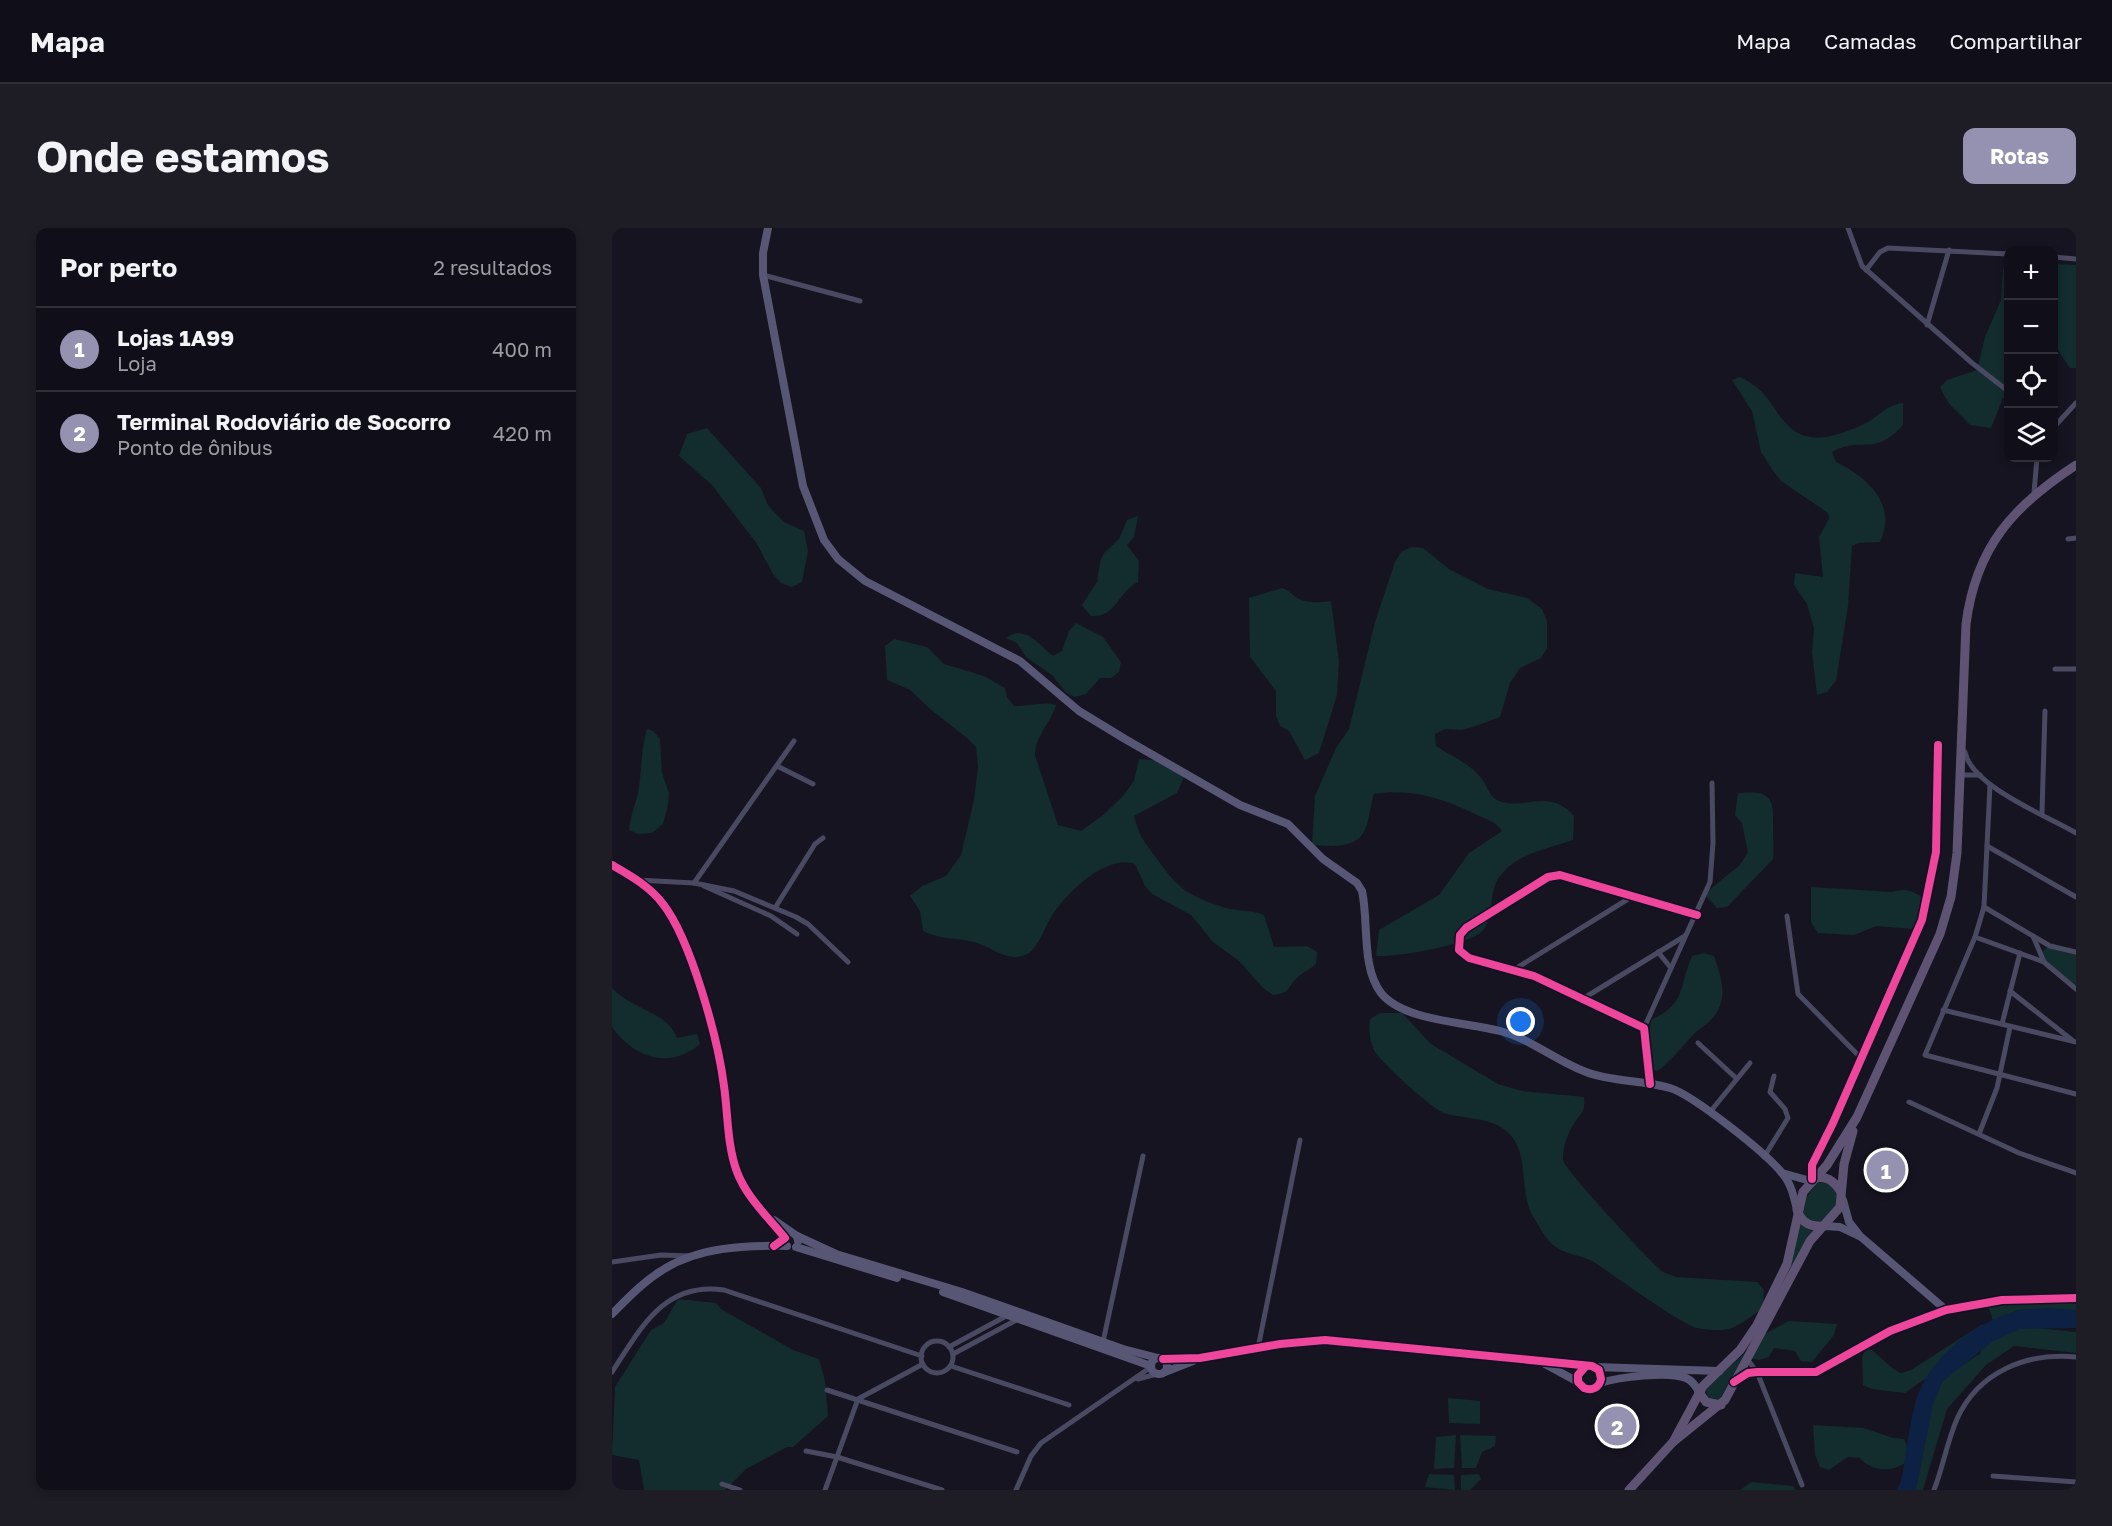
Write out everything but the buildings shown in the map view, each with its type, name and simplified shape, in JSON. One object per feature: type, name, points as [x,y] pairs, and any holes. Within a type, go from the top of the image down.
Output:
[{"type":"main road","points":[[1673,1442],[1699,1392],[1748,1341],[1776,1290],[1791,1254],[1797,1210],[1803,1192],[1812,1179],[1827,1165],[1857,1117],[1932,953],[1947,913],[1957,853],[1966,624],[1973,588],[1995,539],[2008,521],[2034,493],[2076,465]]},
{"type":"main road","points":[[1629,1490],[1673,1442],[1721,1405],[1810,1241],[1840,1207],[1844,1164],[1857,1117]]},
{"type":"main road","points":[[1812,1179],[1818,1177],[1833,1181],[1842,1192]]},
{"type":"main road","points":[[1797,1210],[1804,1222],[1816,1227],[1825,1226]]},
{"type":"main road","points":[[1699,1392],[1706,1402],[1721,1405]]},
{"type":"street","points":[[768,228],[763,254],[763,275],[802,486],[824,540],[845,566],[865,581],[1020,661],[1079,711],[1125,739],[1240,805],[1288,824],[1323,859],[1357,883],[1362,891],[1373,977],[1381,993],[1393,1005],[1411,1012],[1510,1034],[1587,1073],[1650,1083],[1683,1093],[1710,1112],[1782,1173],[1794,1195],[1797,1210]]},
{"type":"street","points":[[1848,228],[1858,261],[1866,270],[1927,325],[2004,388]]},
{"type":"street","points":[[1866,270],[1884,249],[2004,254]]},
{"type":"street","points":[[1927,325],[1949,250]]},
{"type":"street","points":[[2058,257],[2076,259]]},
{"type":"street","points":[[763,275],[860,301]]},
{"type":"street","points":[[2058,423],[2076,403]]},
{"type":"street","points":[[2034,493],[2037,462]]},
{"type":"street","points":[[2068,539],[2076,538]]},
{"type":"street","points":[[2055,669],[2076,669]]},
{"type":"street","points":[[2042,813],[2045,711]]},
{"type":"street","points":[[697,883],[794,741]]},
{"type":"street","points":[[1963,741],[1965,756],[1990,785],[2076,833]]},
{"type":"street","points":[[1782,1173],[1807,1180],[1812,1179],[1812,1165],[1914,942],[1928,900],[1936,852],[1938,746]]},
{"type":"street","points":[[777,766],[813,784]]},
{"type":"street","points":[[1961,775],[1980,775]]},
{"type":"street","points":[[1650,1083],[1644,1028],[1697,915],[1712,872],[1712,783]]},
{"type":"street","points":[[1990,785],[1984,907],[1975,938],[1925,1054],[2076,1094]]},
{"type":"street","points":[[775,908],[815,844],[823,838]]},
{"type":"street","points":[[1987,846],[2076,897]]},
{"type":"street","points":[[612,865],[637,880],[664,905],[682,940],[700,989],[718,1054],[736,1169],[752,1199],[791,1240],[970,1300],[1161,1359],[1200,1358],[1325,1340],[1585,1367],[1719,1371]]},
{"type":"street","points":[[1644,1028],[1584,998],[1515,969],[1462,954],[1458,944],[1460,935],[1466,928],[1553,876],[1571,876],[1697,915]]},
{"type":"street","points":[[637,880],[697,883],[734,891],[808,924],[848,962]]},
{"type":"street","points":[[697,883],[771,916],[797,934]]},
{"type":"street","points":[[1515,969],[1633,896]]},
{"type":"street","points":[[1984,907],[2050,946],[2076,952]]},
{"type":"street","points":[[1787,916],[1798,994],[1860,1057]]},
{"type":"street","points":[[1584,998],[1687,935]]},
{"type":"street","points":[[2033,936],[2044,962]]},
{"type":"street","points":[[1975,938],[2044,962],[2076,989]]},
{"type":"street","points":[[1658,952],[1671,968]]},
{"type":"street","points":[[2002,1024],[2020,953]]},
{"type":"street","points":[[2010,992],[2075,1042]]},
{"type":"street","points":[[1943,1010],[2075,1042]]},
{"type":"street","points":[[1979,1134],[2001,1075],[2010,1027]]},
{"type":"street","points":[[1698,1043],[1736,1078]]},
{"type":"street","points":[[1710,1112],[1750,1063]]},
{"type":"street","points":[[1764,1156],[1788,1118],[1785,1109],[1770,1092],[1774,1076]]},
{"type":"street","points":[[1909,1102],[2019,1153],[2076,1173]]},
{"type":"street","points":[[1258,1348],[1300,1140]]},
{"type":"street","points":[[1103,1342],[1143,1156]]},
{"type":"street","points":[[1842,1192],[1846,1215],[1860,1236],[1946,1310]]},
{"type":"street","points":[[1825,1226],[1840,1227],[1860,1236]]},
{"type":"street","points":[[612,1262],[661,1255],[693,1256],[723,1250],[774,1245],[791,1240]]},
{"type":"street","points":[[612,1314],[655,1275],[693,1256]]},
{"type":"street","points":[[612,1372],[646,1320],[660,1305],[707,1288],[724,1290],[922,1356]]},
{"type":"street","points":[[1734,1382],[1748,1373],[1816,1372],[1890,1331],[1946,1310],[2002,1300],[2076,1298]]},
{"type":"street","points":[[953,1354],[1017,1315]]},
{"type":"street","points":[[949,1347],[1017,1315],[1151,1367],[1161,1373]]},
{"type":"street","points":[[967,1337],[970,1344]]},
{"type":"street","points":[[934,1342],[942,1342],[953,1354],[951,1366],[945,1371],[936,1373],[929,1371],[923,1364],[922,1356],[927,1345],[934,1342]]},
{"type":"street","points":[[1747,1357],[1757,1372],[1802,1485]]},
{"type":"street","points":[[1934,1490],[1957,1419],[1976,1391],[1994,1375],[2028,1358],[2076,1357]]},
{"type":"street","points":[[1134,1380],[1161,1373],[1200,1358]]},
{"type":"street","points":[[1014,1490],[1041,1443],[1161,1359]]},
{"type":"street","points":[[1161,1359],[1167,1364],[1161,1373]]},
{"type":"street","points":[[1541,1362],[1578,1382],[1587,1390],[1600,1383],[1625,1377],[1678,1377],[1690,1380],[1699,1392]]},
{"type":"street","points":[[825,1490],[858,1399],[923,1364]]},
{"type":"street","points":[[951,1366],[1069,1405]]},
{"type":"street","points":[[1578,1382],[1579,1371],[1585,1367]]},
{"type":"street","points":[[1595,1367],[1601,1374],[1600,1383]]},
{"type":"street","points":[[827,1390],[1017,1452]]},
{"type":"street","points":[[806,1451],[837,1457],[942,1490]]},
{"type":"street","points":[[1994,1476],[2076,1482]]},
{"type":"street","points":[[722,1484],[740,1490]]},
{"type":"green space","points":[[2058,264],[2076,265],[2076,368],[2070,368],[2058,350]]},
{"type":"green space","points":[[2003,269],[2004,398],[1991,428],[1970,425],[1950,404],[1940,387],[1947,380],[1977,370],[1985,337],[2001,300]]},
{"type":"green space","points":[[1740,377],[1765,395],[1792,429],[1809,437],[1827,437],[1845,432],[1868,422],[1891,406],[1903,403],[1903,425],[1893,435],[1876,444],[1852,445],[1832,452],[1836,462],[1858,475],[1876,493],[1882,504],[1885,528],[1880,542],[1858,543],[1852,546],[1848,606],[1836,681],[1827,692],[1817,695],[1812,652],[1814,628],[1807,604],[1794,585],[1795,573],[1823,577],[1819,537],[1829,519],[1828,513],[1781,481],[1761,452],[1752,411],[1732,380]]},
{"type":"green space","points":[[707,428],[761,488],[768,505],[775,513],[784,522],[804,531],[808,551],[802,582],[792,587],[781,583],[773,574],[757,544],[712,485],[679,456],[687,434]]},
{"type":"green space","points":[[1138,516],[1134,537],[1127,545],[1139,561],[1138,582],[1125,592],[1112,609],[1100,616],[1091,616],[1082,605],[1097,582],[1104,553],[1119,539],[1127,520]]},
{"type":"green space","points":[[1411,547],[1423,548],[1449,569],[1488,589],[1527,598],[1542,609],[1547,621],[1547,648],[1541,658],[1520,668],[1510,683],[1500,717],[1461,730],[1445,729],[1435,734],[1436,746],[1472,769],[1482,779],[1493,797],[1499,801],[1517,803],[1546,801],[1565,807],[1574,816],[1573,840],[1533,853],[1507,868],[1496,882],[1487,923],[1477,935],[1434,949],[1376,956],[1379,930],[1439,895],[1469,853],[1502,831],[1490,821],[1438,799],[1413,793],[1387,792],[1374,794],[1366,827],[1357,840],[1344,845],[1312,845],[1315,796],[1336,748],[1349,729],[1375,622],[1395,562],[1401,552]]},
{"type":"green space","points":[[1282,588],[1303,601],[1331,601],[1339,661],[1337,695],[1319,753],[1305,760],[1289,731],[1280,726],[1276,716],[1276,691],[1250,657],[1249,598]]},
{"type":"green space","points":[[1076,623],[1103,637],[1121,662],[1119,672],[1111,678],[1100,678],[1086,694],[1075,697],[1066,693],[1053,676],[1026,657],[1017,643],[1006,638],[1019,633],[1026,635],[1053,656],[1062,651],[1069,631]]},
{"type":"green space","points":[[894,639],[927,647],[944,664],[984,676],[1005,688],[1007,697],[1014,706],[1056,705],[1038,741],[1035,755],[1058,825],[1081,831],[1102,816],[1123,796],[1134,781],[1139,759],[1165,761],[1186,772],[1177,793],[1134,816],[1144,841],[1170,876],[1183,889],[1223,907],[1264,915],[1274,947],[1307,946],[1317,952],[1316,964],[1295,979],[1287,990],[1273,995],[1263,988],[1239,961],[1213,942],[1191,915],[1152,894],[1145,886],[1135,864],[1124,863],[1100,870],[1068,895],[1053,914],[1033,950],[1022,956],[1009,956],[977,943],[923,931],[920,911],[910,896],[922,886],[946,876],[961,855],[974,800],[978,767],[976,747],[968,739],[910,690],[887,680],[885,646]]},
{"type":"green space","points":[[647,729],[653,731],[660,739],[662,773],[669,793],[668,805],[663,824],[652,833],[638,834],[629,830],[638,793]]},
{"type":"green space","points":[[1750,792],[1765,795],[1772,804],[1773,859],[1727,907],[1717,908],[1704,894],[1739,866],[1748,853],[1742,823],[1735,815],[1738,793]]},
{"type":"green space","points":[[1811,887],[1910,891],[1921,896],[1926,916],[1923,925],[1913,929],[1876,926],[1854,935],[1818,933],[1811,922]]},
{"type":"green space","points":[[2053,943],[2076,954],[2076,988],[2045,967],[2039,954]]},
{"type":"green space","points":[[1704,953],[1714,956],[1720,973],[1722,998],[1720,1006],[1709,1022],[1693,1035],[1666,1064],[1657,1071],[1648,1068],[1645,1046],[1652,1019],[1676,1001],[1692,956]]},
{"type":"green space","points":[[612,988],[665,1022],[677,1038],[697,1034],[700,1044],[677,1057],[665,1058],[653,1057],[631,1046],[612,1027]]},
{"type":"green space","points":[[1380,1013],[1402,1013],[1431,1044],[1498,1084],[1522,1091],[1584,1097],[1583,1110],[1569,1132],[1563,1156],[1567,1167],[1577,1180],[1663,1272],[1676,1277],[1757,1282],[1764,1290],[1763,1308],[1733,1327],[1718,1330],[1697,1328],[1663,1309],[1594,1262],[1556,1247],[1544,1234],[1529,1207],[1522,1160],[1513,1139],[1499,1126],[1484,1120],[1444,1113],[1428,1103],[1395,1074],[1378,1056],[1371,1042],[1370,1019]]},
{"type":"green space","points":[[1817,1182],[1830,1184],[1838,1193],[1837,1204],[1820,1223],[1802,1214],[1806,1198]]},
{"type":"green space","points":[[1799,1221],[1813,1230],[1791,1267]]},
{"type":"green space","points":[[678,1299],[716,1303],[721,1309],[793,1350],[819,1359],[825,1381],[828,1416],[793,1447],[787,1447],[746,1469],[725,1490],[644,1490],[639,1460],[612,1455],[615,1387],[651,1330],[664,1323]]},
{"type":"green space","points":[[2002,1302],[2076,1303],[2076,1311],[2018,1310],[1993,1321],[1988,1305]]},
{"type":"green space","points":[[1789,1321],[1837,1324],[1834,1335],[1812,1362],[1801,1361],[1795,1351],[1774,1348],[1769,1357],[1759,1360],[1750,1358],[1759,1337]]},
{"type":"green space","points":[[1991,1324],[1959,1355],[1905,1393],[1872,1389],[1863,1385],[1862,1357],[1867,1347],[1901,1373],[1911,1370],[1981,1325]]},
{"type":"green space","points":[[2017,1326],[2076,1332],[2076,1353],[2014,1346],[1986,1365],[1947,1409],[1923,1490],[1914,1490],[1928,1418],[1943,1381],[1956,1369],[1981,1353],[1981,1346]]},
{"type":"green space","points":[[1745,1353],[1720,1399],[1708,1398],[1706,1390],[1708,1386]]},
{"type":"green space","points":[[1448,1398],[1480,1401],[1480,1424],[1449,1423]]},
{"type":"green space","points":[[1813,1425],[1864,1428],[1893,1438],[1904,1439],[1908,1449],[1907,1461],[1895,1468],[1883,1469],[1870,1466],[1860,1458],[1848,1457],[1829,1470],[1820,1467],[1815,1455]]},
{"type":"green space","points":[[1456,1435],[1454,1468],[1434,1469],[1436,1437]]},
{"type":"green space","points":[[1460,1435],[1496,1436],[1495,1446],[1482,1452],[1476,1468],[1462,1468]]},
{"type":"green space","points":[[1429,1474],[1454,1475],[1455,1490],[1425,1487]]},
{"type":"green space","points":[[1479,1474],[1481,1479],[1470,1490],[1461,1490],[1461,1475]]},
{"type":"green space","points":[[1751,1482],[1793,1486],[1796,1490],[1740,1490]]},
{"type":"water","points":[[2048,1308],[2076,1310],[2076,1328],[2020,1329],[1993,1341],[1943,1381],[1933,1404],[1916,1490],[1896,1490],[1901,1482],[1916,1400],[1931,1370],[1955,1344],[1984,1324],[2020,1310]]},
{"type":"cycle path","points":[[1812,1179],[1812,1165],[1833,1123],[1922,920],[1936,852],[1938,745]]},
{"type":"cycle path","points":[[612,865],[639,882],[658,898],[684,941],[702,991],[716,1043],[734,1162],[746,1190],[785,1238],[774,1246]]},
{"type":"cycle path","points":[[1650,1084],[1644,1028],[1534,976],[1469,958],[1459,950],[1460,935],[1466,928],[1548,877],[1560,875],[1697,915]]},
{"type":"cycle path","points":[[1734,1382],[1748,1373],[1816,1372],[1890,1331],[1946,1310],[2002,1300],[2076,1298]]},
{"type":"cycle path","points":[[1163,1359],[1200,1358],[1280,1344],[1325,1340],[1592,1366],[1599,1370],[1601,1379],[1595,1388],[1584,1388],[1578,1382],[1578,1375],[1585,1367]]},
{"type":"place","name":"Lojas 1A99","points":[[1886,1170]]},
{"type":"place","name":"Terminal Rodoviário de Socorro","points":[[1617,1426]]}]
